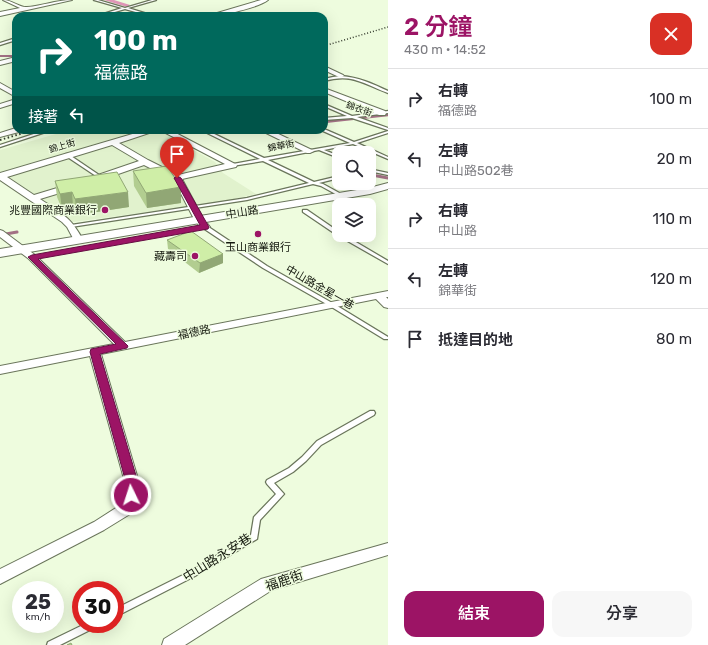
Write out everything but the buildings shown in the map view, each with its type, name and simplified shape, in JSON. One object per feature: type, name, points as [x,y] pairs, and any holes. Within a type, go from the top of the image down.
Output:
[{"type":"street","points":[[6,0],[23,8]]},
{"type":"street","points":[[0,14],[55,0]]},
{"type":"street","points":[[0,11],[69,0]]},
{"type":"street","points":[[226,12],[259,4],[264,0]]},
{"type":"street","points":[[0,62],[12,60]]},
{"type":"street","points":[[328,70],[341,76]]},
{"type":"street","points":[[0,85],[12,92]]},
{"type":"street","name":"錦衣街","points":[[328,92],[385,113]]},
{"type":"street","points":[[0,106],[12,102]]},
{"type":"street","points":[[0,135],[12,131]]},
{"type":"street","name":"錦上街","points":[[0,176],[140,134]]},
{"type":"street","points":[[172,134],[233,165]]},
{"type":"street","points":[[273,134],[310,151]]},
{"type":"street","points":[[113,142],[145,162],[177,178],[202,223]]},
{"type":"street","points":[[96,178],[145,162]]},
{"type":"street","name":"錦華街","points":[[177,178],[233,165]]},
{"type":"street","points":[[0,176],[71,226],[78,240]]},
{"type":"street","points":[[32,199],[77,184]]},
{"type":"street","name":"中山路","points":[[0,263],[370,191],[388,186]]},
{"type":"street","name":"中山路","points":[[0,253],[78,240],[305,211],[388,196]]},
{"type":"street","points":[[0,233],[32,257],[123,346]]},
{"type":"street","points":[[384,295],[388,305]]},
{"type":"street","name":"福德路","points":[[0,370],[384,295]]},
{"type":"street","points":[[0,577],[99,526],[125,510],[131,495],[131,479],[95,352]]},
{"type":"street","name":"福鹿街","points":[[170,645],[267,584],[388,549]]},
{"type":"lane","points":[[95,0],[139,12]]},
{"type":"lane","points":[[112,12],[155,0]]},
{"type":"lane","points":[[0,44],[12,40]]},
{"type":"lane","points":[[328,79],[349,76],[388,92]]},
{"type":"lane","name":"錦衣街","points":[[328,107],[388,131]]},
{"type":"lane","points":[[328,119],[385,113]]},
{"type":"lane","name":"錦華街","points":[[233,165],[354,143],[388,131]]},
{"type":"lane","points":[[328,132],[388,158]]},
{"type":"lane","points":[[0,146],[38,134]]},
{"type":"lane","points":[[212,134],[313,183],[322,185],[341,196]]},
{"type":"lane","points":[[321,150],[332,155]]},
{"type":"lane","points":[[67,155],[96,178]]},
{"type":"lane","points":[[376,171],[388,174]]},
{"type":"lane","points":[[71,226],[247,199],[332,179]]},
{"type":"lane","points":[[305,211],[332,229]]},
{"type":"lane","name":"中山路金星一巷","points":[[202,223],[265,267],[386,338]]},
{"type":"lane","points":[[353,242],[388,263]]},
{"type":"lane","name":"中山路永安巷","points":[[124,608],[192,574],[254,537],[257,519],[280,494],[269,482],[291,470],[319,443],[372,413]]},
{"type":"lane","points":[[51,645],[75,633]]},
{"type":"shaded area","points":[[56,134],[165,134],[215,162],[223,173],[256,194],[221,202],[73,222],[0,172],[0,150]]},
{"type":"waterway","points":[[107,0],[127,5]]},
{"type":"waterway","points":[[0,56],[12,56]]},
{"type":"waterway","points":[[328,122],[388,115]]},
{"type":"waterway","points":[[376,176],[388,178]]},
{"type":"waterway","points":[[0,235],[17,232]]},
{"type":"railway","points":[[328,45],[388,27]]},
{"type":"railway","points":[[0,140],[20,134]]},
{"type":"place","name":"兆豐國際商業銀行","points":[[105,210]]},
{"type":"place","name":"玉山商業銀行","points":[[258,234]]},
{"type":"place","name":"藏壽司","points":[[195,256]]},
{"type":"route","points":[[131,495],[131,479],[95,352],[123,346],[32,257],[205,227],[199,219],[177,178]]}]
